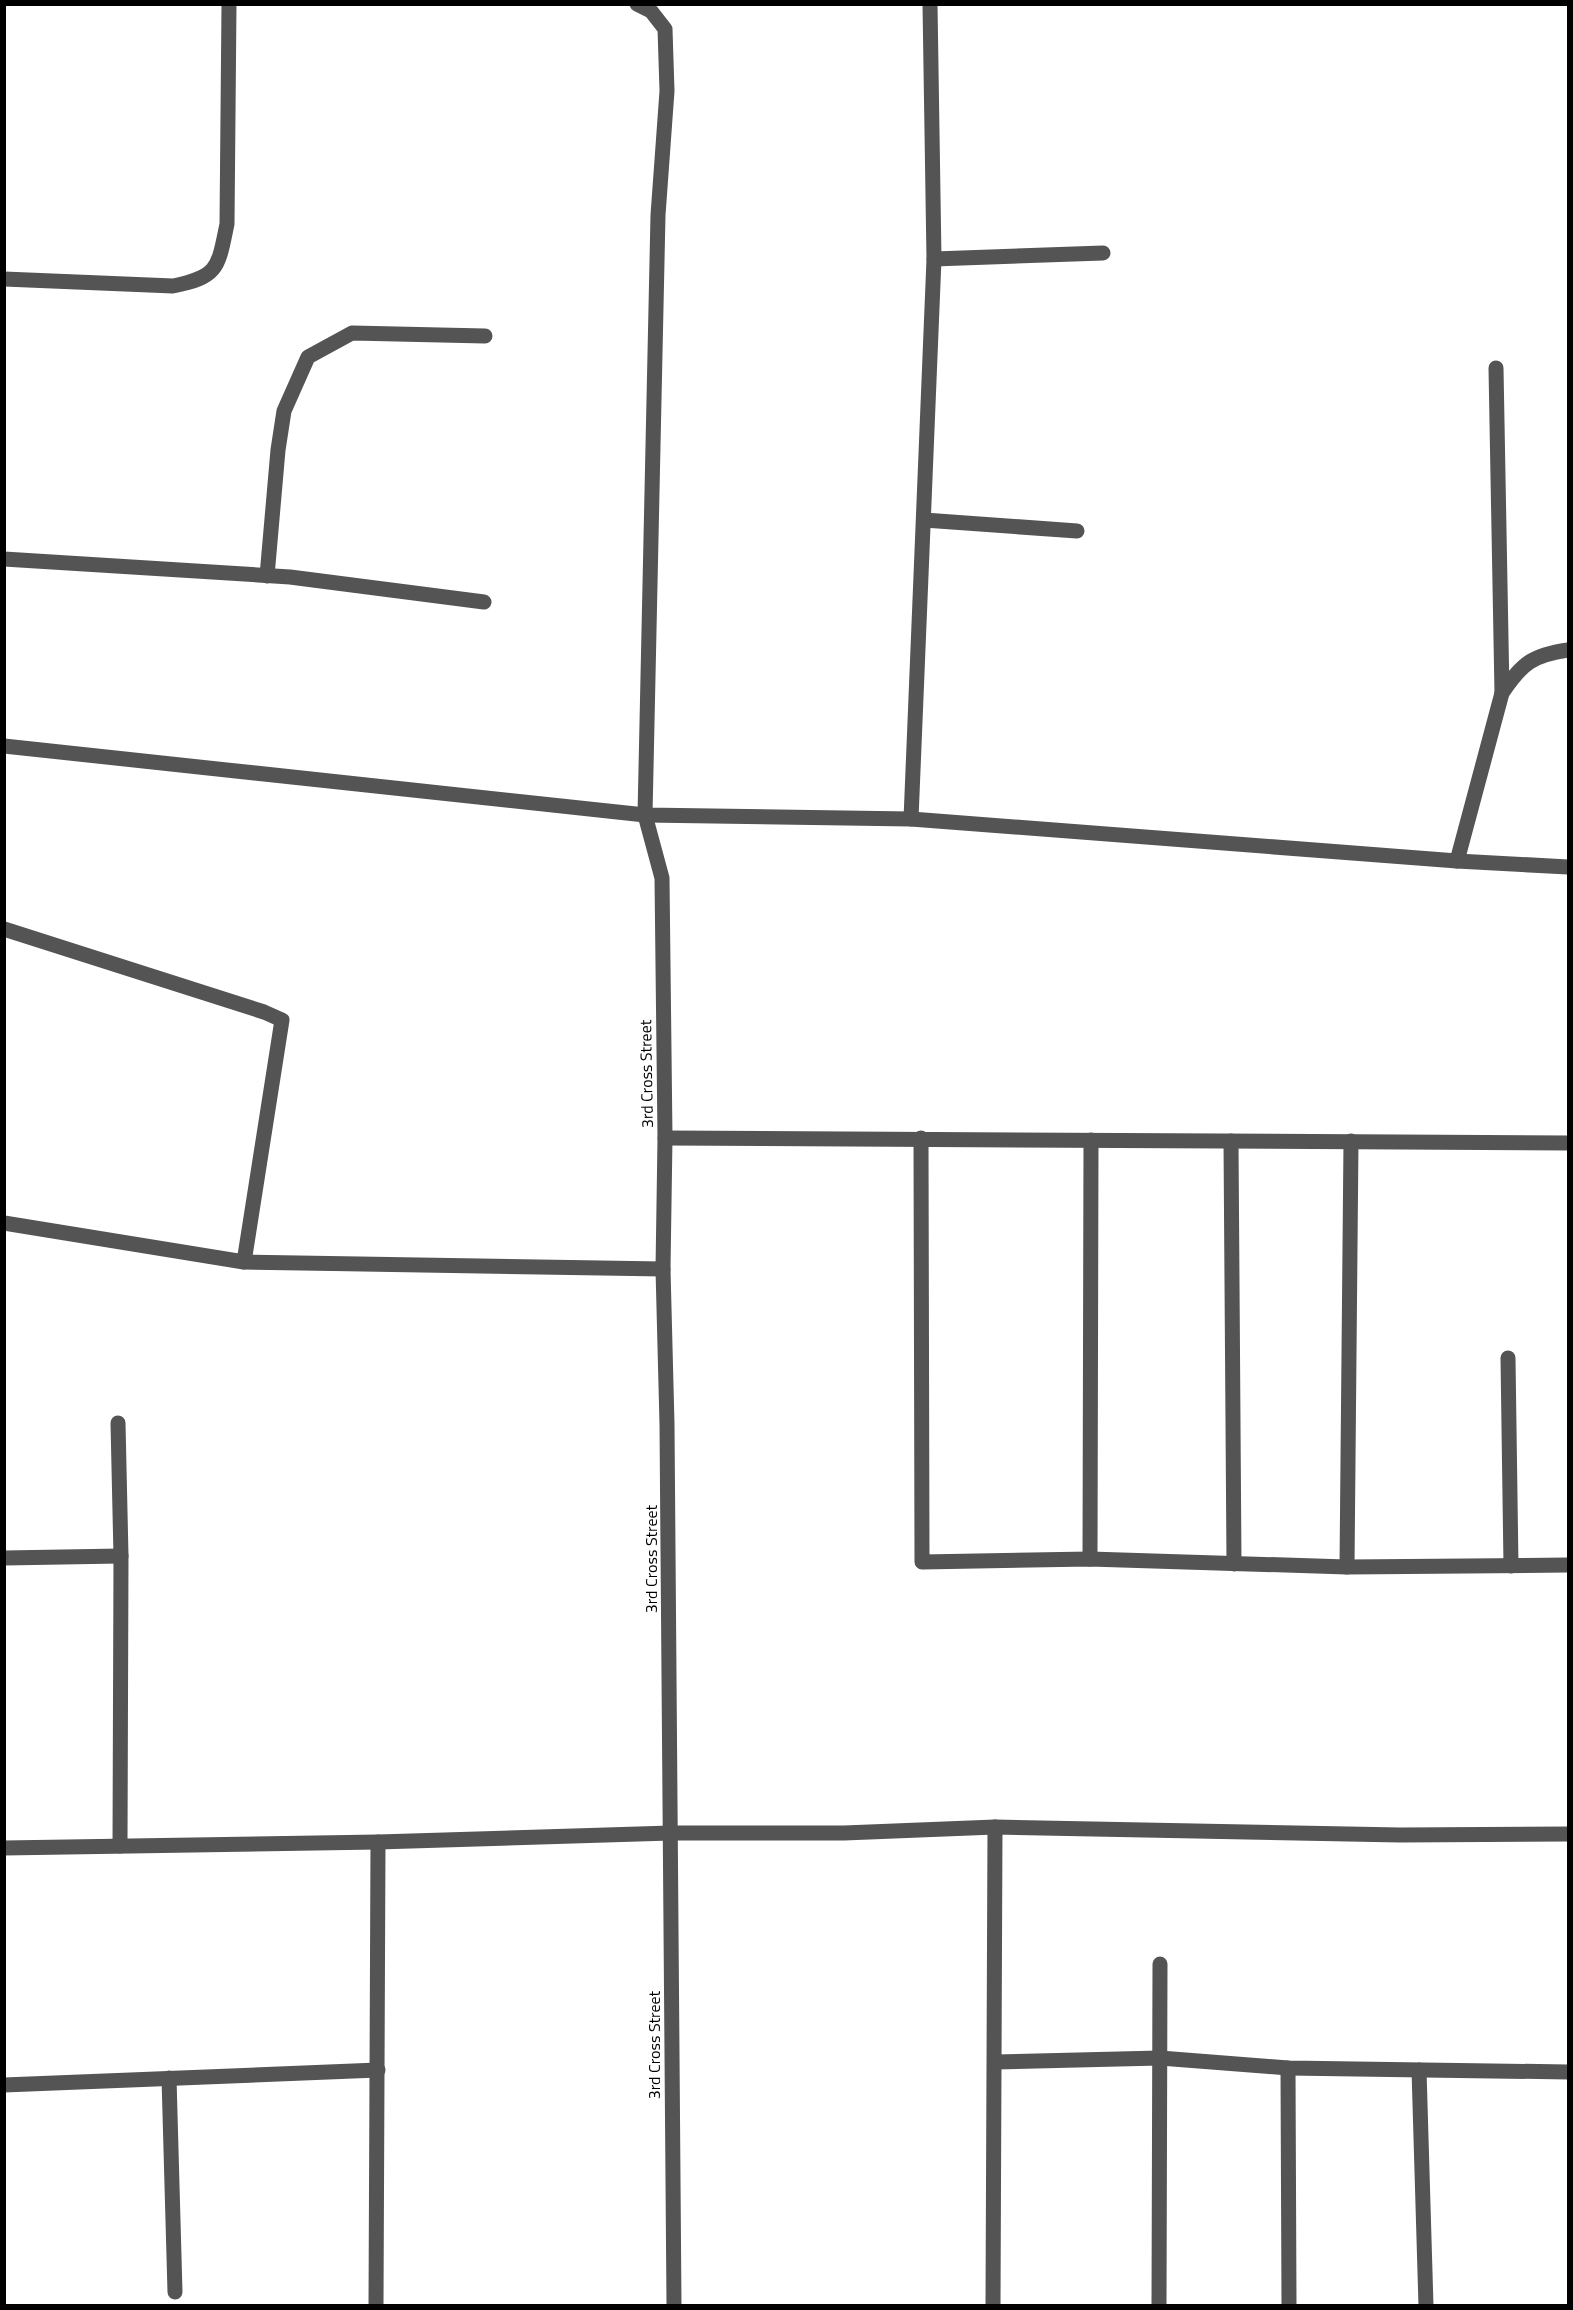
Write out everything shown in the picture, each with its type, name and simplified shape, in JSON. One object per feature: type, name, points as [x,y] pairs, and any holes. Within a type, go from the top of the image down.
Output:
[{"type":"street","points":[[4,279],[173,286],[197,281],[212,272],[220,256],[227,224],[229,4]]},
{"type":"street","name":"3rd Cross Street","points":[[637,4],[651,11],[665,29],[667,91],[656,284],[645,815],[662,878],[665,1138],[663,1269],[668,1424],[674,2306]]},
{"type":"street","points":[[911,819],[934,259],[930,4]]},
{"type":"street","points":[[934,259],[1103,253]]},
{"type":"street","points":[[267,576],[278,450],[284,411],[308,357],[352,333],[485,336]]},
{"type":"street","points":[[1457,861],[1502,693],[1496,368]]},
{"type":"street","points":[[924,520],[1077,531]]},
{"type":"street","points":[[4,559],[267,576],[484,602]]},
{"type":"street","points":[[1502,693],[1516,671],[1534,658],[1549,652],[1569,650]]},
{"type":"street","points":[[4,746],[645,815],[911,819],[1457,861],[1569,867]]},
{"type":"street","points":[[4,929],[264,1012],[282,1020],[244,1262]]},
{"type":"street","points":[[665,1138],[1569,1143]]},
{"type":"street","points":[[921,1138],[922,1562],[1090,1559],[1347,1567],[1569,1565]]},
{"type":"street","points":[[1090,1559],[1091,1140]]},
{"type":"street","points":[[1231,1141],[1234,1564]]},
{"type":"street","points":[[1347,1567],[1351,1141]]},
{"type":"street","points":[[4,1223],[244,1262],[663,1269]]},
{"type":"street","points":[[1508,1358],[1511,1566]]},
{"type":"street","points":[[118,1423],[121,1556],[120,1846]]},
{"type":"street","points":[[4,1558],[121,1556]]},
{"type":"street","points":[[993,2306],[995,1827]]},
{"type":"street","points":[[4,1848],[378,1842],[671,1833],[844,1833],[995,1827],[1400,1835],[1569,1834]]},
{"type":"street","points":[[376,2306],[378,1842]]},
{"type":"street","points":[[1159,2306],[1161,1964]]},
{"type":"street","points":[[995,2062],[1160,2058],[1288,2068],[1569,2072]]},
{"type":"street","points":[[1288,2068],[1289,2306]]},
{"type":"street","points":[[4,2085],[378,2070]]},
{"type":"street","points":[[1419,2070],[1426,2306]]},
{"type":"street","points":[[169,2079],[175,2292]]}]
